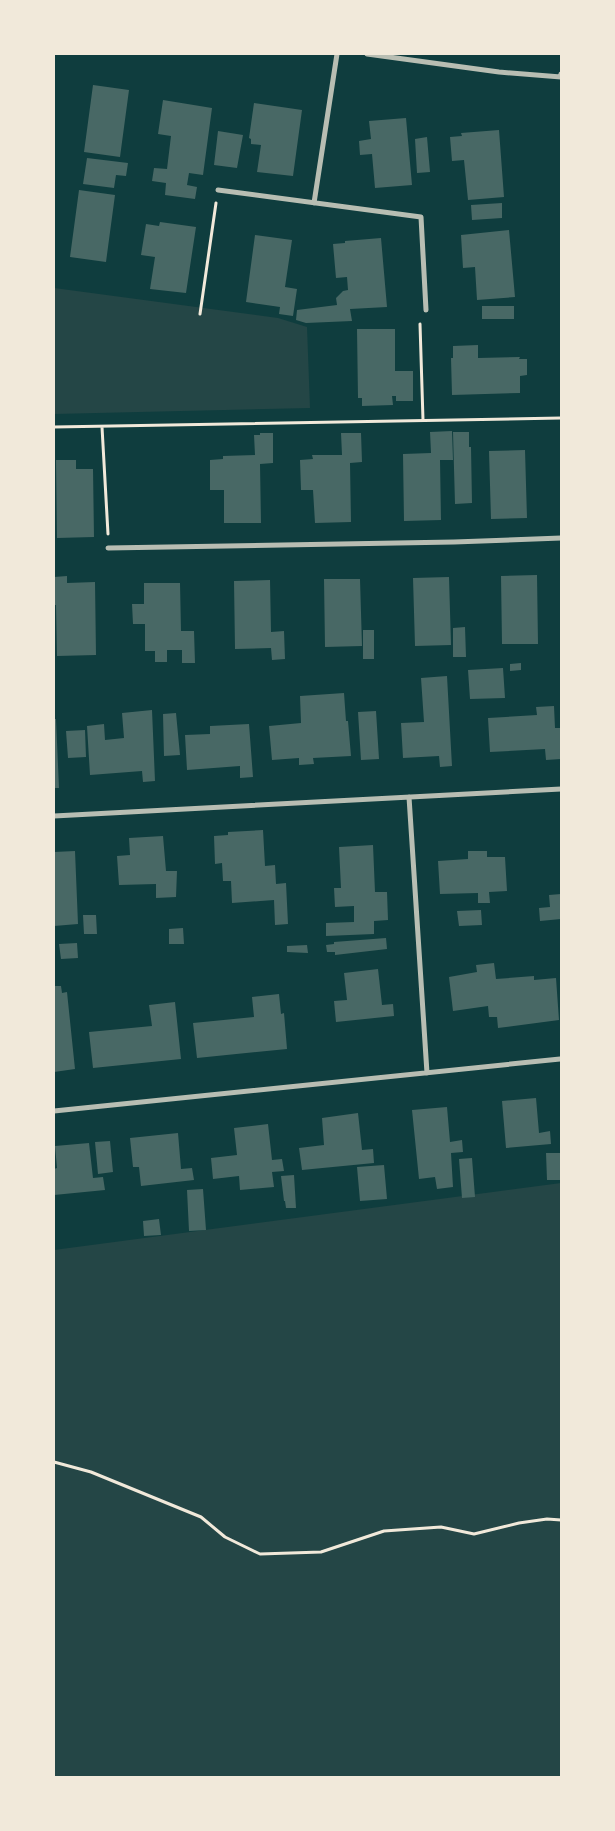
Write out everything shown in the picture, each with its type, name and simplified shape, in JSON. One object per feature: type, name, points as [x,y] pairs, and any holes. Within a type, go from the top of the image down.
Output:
[{"type":"street","points":[[314,203],[337,54]]},
{"type":"street","points":[[367,54],[499,72],[561,77],[561,74]]},
{"type":"street","points":[[218,190],[421,216],[426,310]]},
{"type":"street","points":[[108,548],[454,542],[561,538]]},
{"type":"street","points":[[54,816],[561,789]]},
{"type":"street","points":[[409,798],[427,1073]]},
{"type":"street","points":[[54,1111],[560,1059]]},
{"type":"path","points":[[200,314],[218,190]]},
{"type":"path","points":[[423,420],[420,322],[426,310]]},
{"type":"path","points":[[54,427],[561,418]]},
{"type":"path","points":[[102,427],[108,548]]},
{"type":"path","points":[[54,1462],[92,1472],[201,1517],[225,1537],[260,1554],[321,1552],[384,1531],[441,1527],[474,1534],[547,1519],[561,1520]]},
{"type":"shaded area","points":[[54,288],[278,318],[307,327],[310,408],[54,414]]},
{"type":"shaded area","points":[[561,1183],[561,1777],[54,1777],[54,1250]]},
{"type":"building","points":[[93,85],[129,90],[120,157],[84,152]]},
{"type":"building","points":[[163,100],[212,108],[203,175],[189,173],[187,185],[197,187],[195,199],[165,195],[166,183],[152,181],[154,168],[167,169],[171,136],[158,134]]},
{"type":"building","points":[[254,103],[302,110],[293,176],[257,172],[261,145],[251,144],[251,139],[249,138]]},
{"type":"building","points":[[406,118],[412,185],[375,188],[372,154],[360,155],[359,141],[371,139],[369,121]]},
{"type":"building","points":[[499,130],[504,197],[468,200],[464,160],[452,161],[450,137],[462,136],[461,133]]},
{"type":"building","points":[[218,131],[243,135],[237,168],[214,165]]},
{"type":"building","points":[[427,137],[430,172],[417,173],[415,139]]},
{"type":"building","points":[[87,158],[128,163],[126,176],[116,175],[114,188],[83,184]]},
{"type":"building","points":[[79,190],[115,195],[106,262],[70,257]]},
{"type":"building","points":[[502,203],[502,218],[472,220],[471,205]]},
{"type":"building","points":[[160,222],[196,227],[186,293],[150,289],[155,257],[141,255],[146,224],[159,226]]},
{"type":"building","points":[[509,230],[515,297],[477,300],[475,267],[463,268],[461,235]]},
{"type":"building","points":[[255,235],[292,240],[285,287],[297,289],[293,316],[279,314],[280,307],[246,302]]},
{"type":"building","points":[[381,238],[387,307],[350,309],[352,321],[306,323],[296,320],[297,310],[337,305],[336,298],[343,291],[348,290],[347,277],[336,278],[333,244]]},
{"type":"building","points":[[482,306],[514,306],[514,319],[482,319]]},
{"type":"building","points":[[357,329],[395,329],[395,371],[413,371],[413,401],[396,401],[396,396],[392,396],[393,405],[362,406],[362,398],[358,398]]},
{"type":"building","points":[[478,345],[478,358],[520,357],[519,359],[527,359],[527,375],[520,376],[520,393],[452,395],[451,358],[453,358],[453,346]]},
{"type":"building","points":[[452,431],[453,460],[440,460],[441,520],[404,521],[403,454],[431,453],[430,432]]},
{"type":"building","points":[[453,432],[469,432],[472,503],[455,504]]},
{"type":"building","points":[[260,433],[273,433],[273,463],[260,464],[261,523],[224,523],[224,490],[210,490],[210,460],[223,459],[223,456],[255,455],[254,435],[260,435]]},
{"type":"building","points":[[341,433],[361,433],[362,462],[350,463],[351,522],[315,523],[313,490],[301,490],[300,460],[313,459],[312,455],[342,455]]},
{"type":"building","points":[[525,450],[527,518],[491,519],[489,451]]},
{"type":"building","points":[[56,460],[76,460],[76,469],[93,469],[94,537],[57,538]]},
{"type":"building","points":[[537,575],[538,644],[502,644],[501,576]]},
{"type":"building","points":[[67,576],[67,583],[95,582],[96,655],[57,656],[54,577]]},
{"type":"building","points":[[449,577],[451,645],[415,646],[413,578]]},
{"type":"building","points":[[324,579],[360,579],[362,646],[325,647]]},
{"type":"building","points":[[270,580],[271,632],[284,631],[285,659],[272,660],[271,648],[235,649],[234,581]]},
{"type":"building","points":[[144,583],[180,583],[181,631],[194,631],[195,663],[182,663],[182,650],[167,650],[167,662],[155,662],[155,651],[145,651],[145,624],[133,624],[132,604],[144,604]]},
{"type":"building","points":[[465,627],[466,657],[453,657],[453,628]]},
{"type":"building","points":[[363,630],[374,630],[374,659],[363,659]]},
{"type":"building","points":[[521,663],[521,670],[510,671],[510,664]]},
{"type":"building","points":[[503,668],[505,698],[470,699],[468,670]]},
{"type":"building","points":[[447,676],[452,766],[440,767],[439,756],[403,758],[401,723],[424,722],[421,678]]},
{"type":"building","points":[[344,693],[351,756],[313,758],[314,764],[299,765],[299,758],[272,760],[269,726],[301,723],[300,696]]},
{"type":"building","points":[[554,706],[555,728],[561,728],[561,759],[546,760],[545,749],[490,752],[488,718],[537,715],[536,707]]},
{"type":"building","points":[[152,710],[155,781],[143,782],[142,771],[90,775],[87,726],[104,724],[105,740],[124,738],[122,713]]},
{"type":"building","points":[[376,711],[379,759],[361,760],[358,712]]},
{"type":"building","points":[[176,713],[180,755],[164,756],[163,714]]},
{"type":"building","points":[[54,719],[56,719],[59,788],[54,788]]},
{"type":"building","points":[[249,724],[253,777],[240,778],[240,766],[187,770],[185,735],[210,734],[210,726]]},
{"type":"building","points":[[85,730],[86,757],[68,758],[66,731]]},
{"type":"building","points":[[263,830],[265,866],[275,865],[276,884],[286,883],[288,924],[275,925],[274,900],[232,903],[231,881],[223,881],[222,863],[215,864],[214,836],[228,835],[228,832]]},
{"type":"building","points":[[163,836],[166,871],[177,871],[176,897],[156,898],[156,884],[119,885],[117,856],[130,855],[129,838]]},
{"type":"building","points":[[373,845],[375,892],[387,892],[388,920],[374,921],[374,934],[326,936],[326,923],[354,922],[354,906],[335,907],[334,888],[341,888],[339,847]]},
{"type":"building","points":[[75,851],[78,924],[54,926],[54,852]]},
{"type":"building","points":[[468,851],[487,851],[487,857],[505,857],[507,891],[489,892],[490,903],[478,903],[478,893],[440,894],[438,861],[468,859]]},
{"type":"building","points":[[561,894],[561,919],[540,921],[539,908],[550,907],[549,895]]},
{"type":"building","points":[[481,910],[482,925],[459,926],[457,911]]},
{"type":"building","points":[[83,915],[96,915],[97,934],[84,934]]},
{"type":"building","points":[[183,928],[184,944],[169,944],[169,929]]},
{"type":"building","points":[[386,938],[387,949],[335,955],[335,952],[327,952],[326,945],[334,944],[334,942]]},
{"type":"building","points":[[77,943],[78,958],[61,959],[59,944]]},
{"type":"building","points":[[307,945],[308,953],[287,952],[287,946]]},
{"type":"building","points":[[494,963],[496,979],[534,976],[534,980],[556,978],[559,1020],[498,1028],[497,1017],[489,1017],[488,1006],[453,1011],[449,977],[477,972],[476,965]]},
{"type":"building","points":[[378,969],[382,1005],[393,1004],[394,1016],[336,1022],[334,1001],[347,1000],[344,973]]},
{"type":"building","points":[[54,986],[61,986],[62,993],[67,992],[75,1069],[54,1072]]},
{"type":"building","points":[[279,994],[281,1014],[284,1013],[287,1049],[197,1058],[193,1023],[254,1017],[252,997]]},
{"type":"building","points":[[175,1002],[181,1059],[93,1068],[89,1032],[152,1026],[149,1005]]},
{"type":"building","points":[[536,1098],[539,1133],[550,1131],[551,1144],[506,1148],[502,1101]]},
{"type":"building","points":[[447,1107],[450,1142],[462,1140],[463,1152],[451,1153],[453,1187],[437,1189],[435,1177],[419,1179],[412,1110]]},
{"type":"building","points":[[358,1113],[362,1150],[373,1149],[374,1163],[302,1170],[299,1148],[324,1145],[322,1118]]},
{"type":"building","points":[[268,1124],[272,1160],[282,1159],[284,1171],[272,1172],[274,1187],[240,1190],[239,1176],[213,1179],[211,1158],[237,1155],[234,1128]]},
{"type":"building","points":[[178,1133],[181,1169],[192,1168],[194,1180],[141,1186],[139,1167],[133,1167],[130,1138]]},
{"type":"building","points":[[110,1141],[113,1172],[98,1174],[95,1142]]},
{"type":"building","points":[[89,1143],[93,1178],[103,1177],[105,1190],[54,1195],[54,1169],[57,1168],[55,1146]]},
{"type":"building","points":[[546,1153],[561,1153],[561,1180],[547,1180]]},
{"type":"building","points":[[472,1158],[475,1197],[462,1198],[459,1159]]},
{"type":"building","points":[[384,1165],[387,1199],[360,1201],[357,1167]]},
{"type":"building","points":[[294,1175],[296,1208],[286,1208],[281,1176]]},
{"type":"building","points":[[203,1189],[206,1230],[189,1231],[187,1190]]},
{"type":"building","points":[[159,1219],[161,1235],[144,1236],[143,1221]]}]
